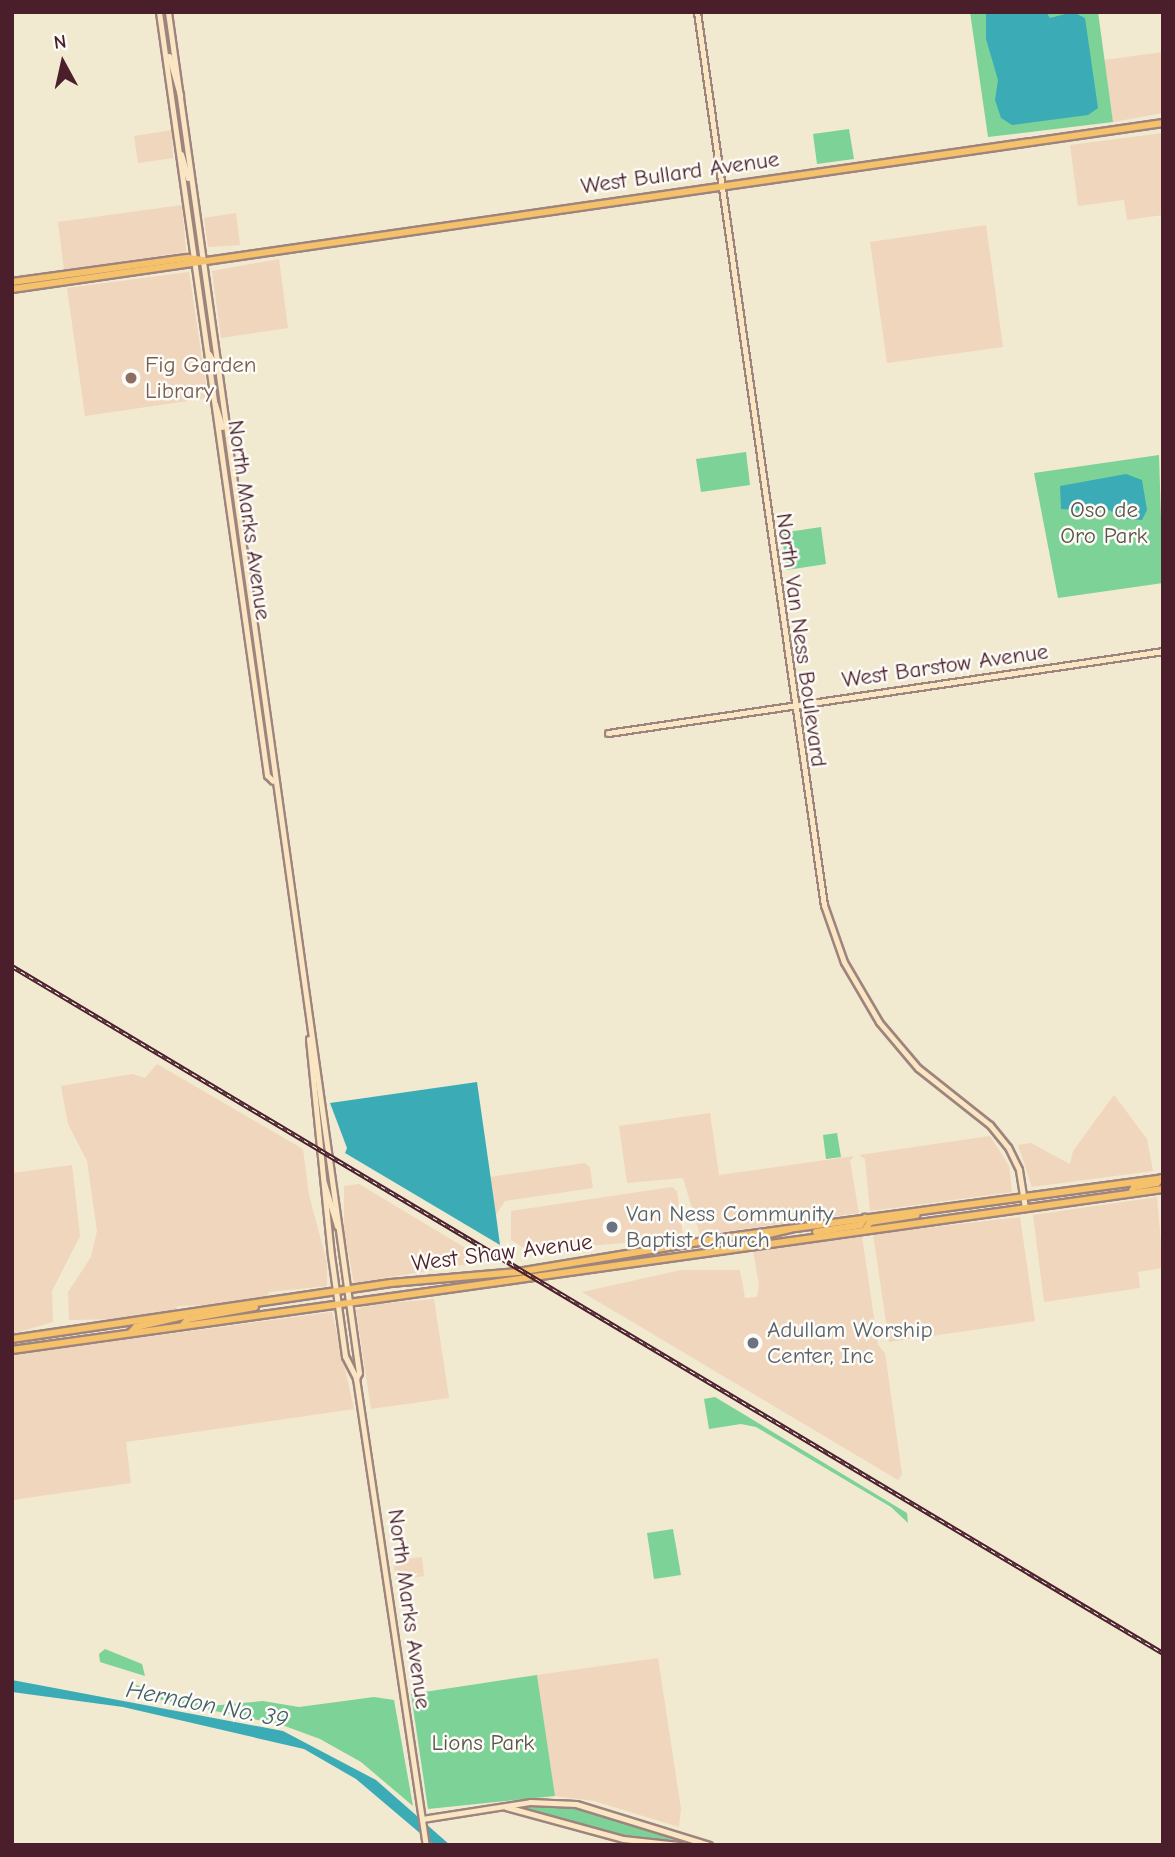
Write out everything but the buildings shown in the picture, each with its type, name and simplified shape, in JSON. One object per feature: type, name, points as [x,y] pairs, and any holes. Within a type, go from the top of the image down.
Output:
[{"type":"main road","name":"North Marks Avenue","points":[[159,12],[267,775],[273,780]]},
{"type":"main road","name":"North Marks Avenue","points":[[168,12],[276,773],[273,780],[309,1039],[359,1373],[356,1378]]},
{"type":"main road","name":"North Van Ness Boulevard","points":[[697,12],[792,706],[820,889],[844,962],[870,1008],[902,1052],[1000,1136],[1019,1170],[1025,1203]]},
{"type":"main road","points":[[165,51],[180,95]]},
{"type":"main road","name":"West Bullard Avenue","points":[[12,282],[118,267],[202,260],[1163,123]]},
{"type":"main road","points":[[179,152],[193,194]]},
{"type":"main road","name":"West Bullard Avenue","points":[[12,289],[195,260]]},
{"type":"main road","points":[[109,275],[118,267]]},
{"type":"main road","points":[[208,352],[218,372]]},
{"type":"main road","points":[[215,404],[226,432]]},
{"type":"main road","name":"West Barstow Avenue","points":[[608,733],[1163,651]]},
{"type":"main road","name":"North Marks Avenue","points":[[309,1039],[320,1173],[337,1303],[348,1365],[356,1378],[426,1845]]},
{"type":"main road","points":[[320,1173],[337,1226]]},
{"type":"main road","points":[[1130,1193],[1134,1187],[1162,1184]]},
{"type":"main road","name":"West Shaw Avenue","points":[[12,1350],[347,1301],[536,1280],[742,1245],[1162,1184]]},
{"type":"main road","name":"West Shaw Avenue","points":[[12,1339],[346,1290],[527,1270],[792,1228],[932,1210],[1130,1193],[1162,1184]]},
{"type":"main road","points":[[866,1228],[870,1222],[932,1210]]},
{"type":"main road","points":[[801,1237],[860,1225],[865,1219]]},
{"type":"main road","points":[[742,1245],[748,1239],[785,1234],[792,1228]]},
{"type":"main road","points":[[183,1325],[188,1319],[244,1311],[273,1301]]},
{"type":"main road","points":[[131,1332],[136,1327],[178,1321],[184,1314]]},
{"type":"main road","points":[[422,1819],[506,1807],[559,1803],[612,1812],[709,1845]]},
{"type":"main road","points":[[555,1817],[559,1803]]},
{"type":"main road","points":[[506,1807],[555,1817],[623,1839],[679,1845]]},
{"type":"shaded area","points":[[1163,52],[1163,113],[1113,122],[1104,60]]},
{"type":"shaded area","points":[[172,130],[173,158],[138,163],[134,136]]},
{"type":"shaded area","points":[[1163,133],[1163,215],[1127,220],[1124,200],[1078,206],[1070,145]]},
{"type":"shaded area","points":[[182,205],[186,252],[64,270],[58,222]]},
{"type":"shaded area","points":[[236,213],[240,245],[208,247],[204,218]]},
{"type":"shaded area","points":[[986,225],[1003,347],[887,363],[870,242]]},
{"type":"shaded area","points":[[279,259],[288,328],[221,338],[212,271]]},
{"type":"shaded area","points":[[189,272],[208,398],[85,416],[67,288]]},
{"type":"shaded area","points":[[157,1064],[303,1149],[309,1195],[327,1263],[327,1286],[269,1292],[267,1297],[226,1304],[178,1306],[174,1311],[116,1319],[69,1320],[68,1292],[91,1257],[97,1231],[87,1161],[68,1124],[61,1086],[132,1074],[145,1078]]},
{"type":"shaded area","points":[[1114,1095],[1147,1139],[1153,1171],[1032,1187],[1018,1145],[1031,1143],[1070,1164],[1073,1151]]},
{"type":"shaded area","points":[[710,1113],[719,1175],[854,1156],[850,1161],[859,1213],[700,1235],[683,1178],[627,1183],[619,1126]]},
{"type":"shaded area","points":[[990,1136],[1009,1166],[1012,1192],[870,1211],[865,1159],[859,1155]]},
{"type":"shaded area","points":[[585,1163],[590,1167],[593,1188],[505,1201],[496,1215],[490,1177]]},
{"type":"shaded area","points":[[72,1165],[80,1236],[52,1291],[53,1322],[12,1334],[12,1173]]},
{"type":"shaded area","points":[[359,1184],[487,1261],[354,1283],[344,1231],[344,1186]]},
{"type":"shaded area","points":[[672,1187],[677,1191],[683,1234],[680,1238],[529,1251],[511,1240],[511,1211]]},
{"type":"shaded area","points":[[1157,1197],[1163,1268],[1138,1272],[1140,1288],[1044,1302],[1033,1215]]},
{"type":"shaded area","points":[[1020,1217],[1035,1321],[889,1342],[873,1234]]},
{"type":"shaded area","points":[[862,1236],[878,1345],[885,1353],[902,1474],[898,1480],[582,1292],[681,1270],[740,1270],[745,1298],[757,1297],[759,1285],[753,1250]]},
{"type":"shaded area","points":[[434,1299],[449,1398],[371,1409],[356,1310],[367,1305]]},
{"type":"shaded area","points":[[332,1312],[354,1409],[126,1442],[131,1483],[12,1500],[12,1355]]},
{"type":"shaded area","points":[[422,1557],[424,1576],[396,1580],[393,1561]]},
{"type":"shaded area","points":[[658,1658],[681,1809],[679,1827],[594,1801],[555,1796],[537,1675]]},
{"type":"green space","points":[[970,12],[1098,12],[1113,122],[988,137]]},
{"type":"green space","points":[[849,129],[854,159],[817,164],[813,134]]},
{"type":"green space","points":[[746,452],[750,485],[701,492],[696,459]]},
{"type":"green space","name":"Oso de Oro Park","points":[[1159,455],[1163,583],[1058,598],[1034,473]]},
{"type":"green space","points":[[821,527],[826,564],[787,570],[781,533]]},
{"type":"green space","points":[[837,1133],[841,1157],[826,1159],[823,1135]]},
{"type":"green space","points":[[715,1397],[907,1513],[908,1523],[891,1507],[756,1427],[741,1424],[709,1429],[704,1399]]},
{"type":"green space","points":[[673,1529],[681,1575],[654,1579],[647,1533]]},
{"type":"green space","points":[[105,1649],[142,1664],[145,1676],[100,1662],[99,1654]]},
{"type":"green space","name":"Lions Park","points":[[537,1675],[555,1796],[428,1809],[411,1694]]},
{"type":"green space","points":[[136,1685],[209,1706],[263,1701],[299,1707],[374,1697],[394,1700],[413,1806],[361,1762],[320,1739],[282,1725],[138,1695]]},
{"type":"green space","points":[[533,1804],[581,1808],[675,1836],[674,1840],[622,1837],[514,1806]]},
{"type":"water","points":[[986,12],[1046,12],[1050,18],[1073,12],[1085,18],[1098,108],[1088,115],[1012,125],[1001,118],[995,100],[998,80],[986,39]]},
{"type":"water","points":[[1126,474],[1142,480],[1147,510],[1142,520],[1126,519],[1101,506],[1089,511],[1061,509],[1060,486]]},
{"type":"water","points":[[477,1082],[500,1245],[345,1153],[347,1148],[330,1103]]},
{"type":"water","points":[[12,1680],[283,1731],[376,1780],[450,1845],[434,1845],[356,1779],[304,1749],[123,1707],[12,1692]]},
{"type":"railway","points":[[12,966],[1163,1653]]},
{"type":"place","name":"Fig Garden Library","points":[[131,378]]},
{"type":"place","name":"Van Ness Community Baptist Church","points":[[612,1227]]},
{"type":"place","name":"Adullam Worship Center, Inc","points":[[753,1343]]},
{"type":"water label","name":"Herndon No. 39","points":[[207,1705]]}]
